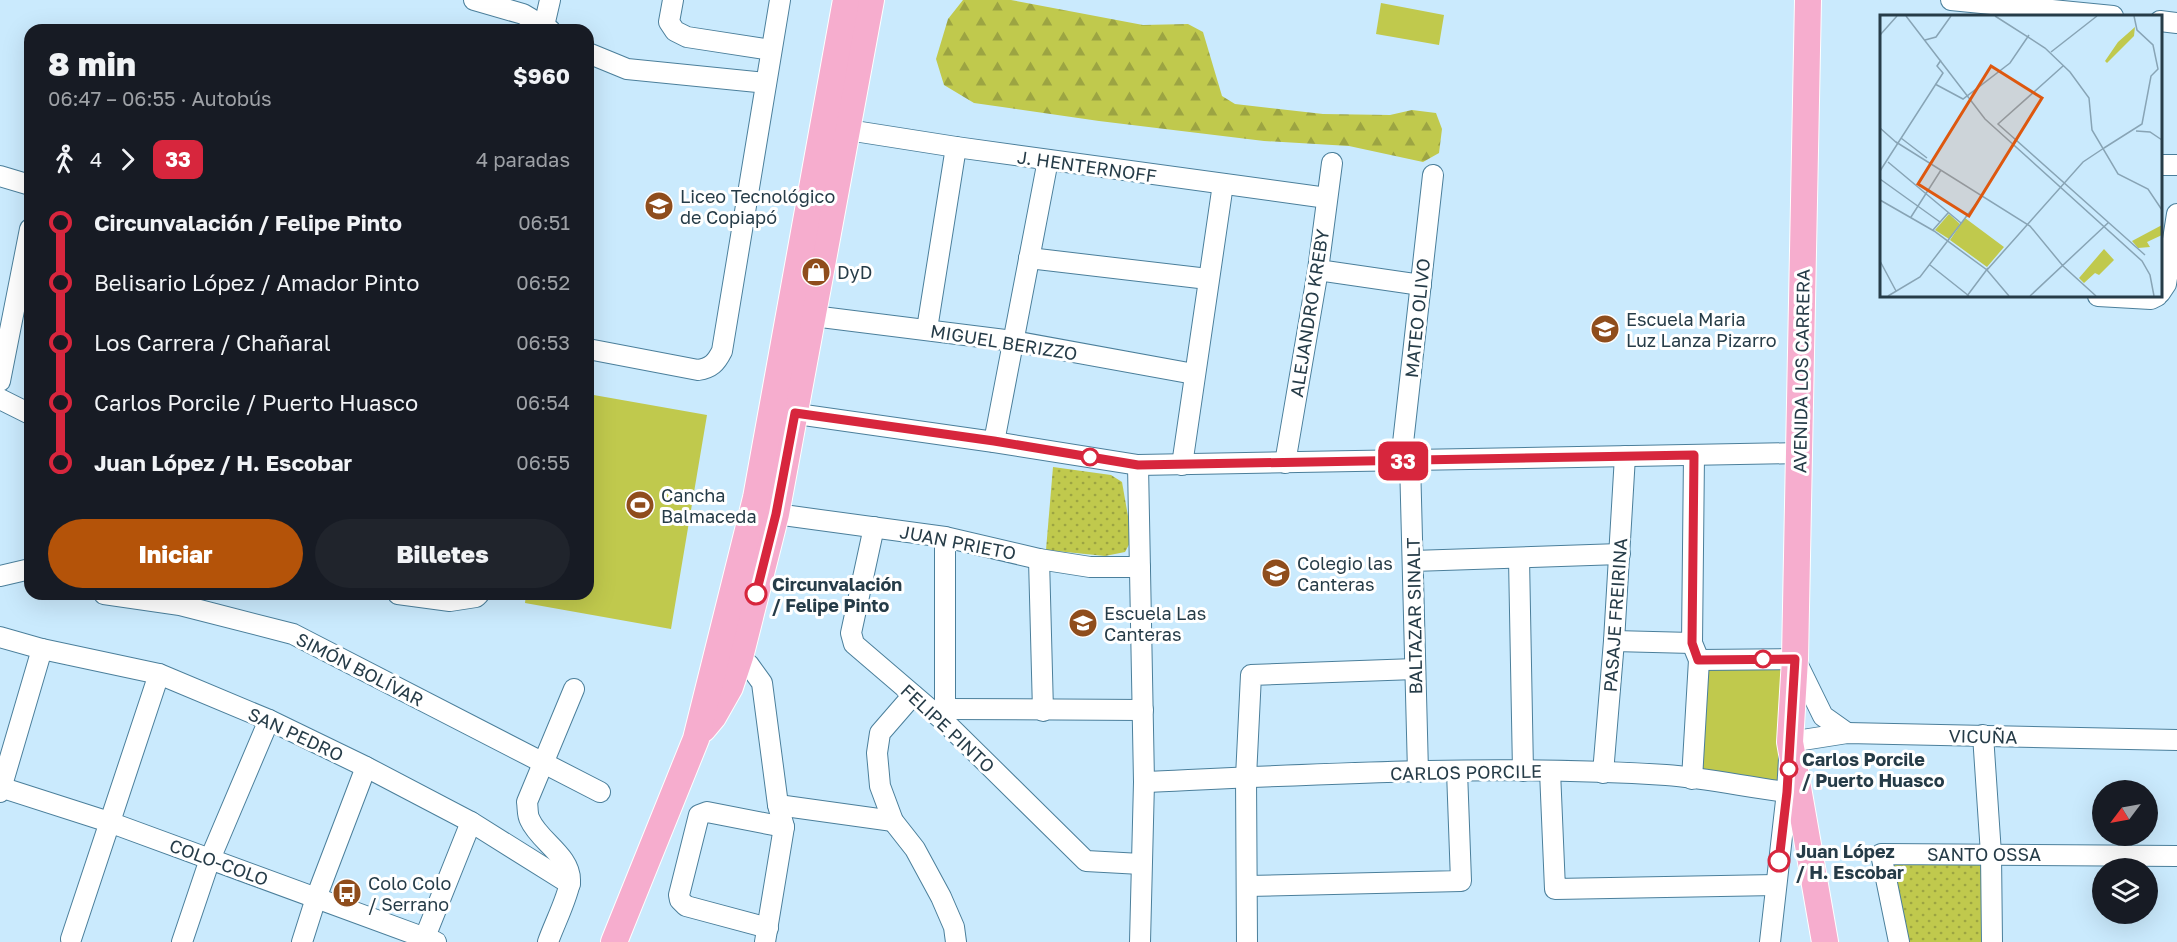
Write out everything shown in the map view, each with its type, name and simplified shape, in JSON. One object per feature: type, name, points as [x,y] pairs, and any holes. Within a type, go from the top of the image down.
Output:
[{"type":"main road","points":[[696,739],[723,701],[740,657],[776,514],[783,412],[846,0]]},
{"type":"main road","points":[[614,942],[696,739],[756,498],[813,316],[871,0]]},
{"type":"main road","name":"AVENIDA LOS CARRERA","points":[[1790,742],[1795,659],[1808,0]]},
{"type":"main road","points":[[1790,742],[1825,942]]},
{"type":"main road","points":[[1790,742],[1824,867],[1839,942]]},
{"type":"street","points":[[474,0],[523,14],[540,24]]},
{"type":"street","points":[[547,24],[550,0]]},
{"type":"street","points":[[673,0],[669,22],[675,31],[687,38],[771,51]]},
{"type":"street","points":[[594,350],[698,370],[717,362],[722,351],[780,0]]},
{"type":"street","points":[[1953,15],[1952,0],[2093,7],[2111,15]]},
{"type":"street","points":[[2162,21],[2177,23]]},
{"type":"street","points":[[594,55],[627,69],[766,83]]},
{"type":"street","name":"J. HENTERNOFF","points":[[848,130],[1327,198]]},
{"type":"street","points":[[927,329],[956,147]]},
{"type":"street","points":[[994,441],[1048,160]]},
{"type":"street","name":"ALEJANDRO KREBY","points":[[1285,463],[1332,163]]},
{"type":"street","name":"MATEO OLIVO","points":[[1406,461],[1433,175]]},
{"type":"street","points":[[0,176],[24,183]]},
{"type":"street","points":[[1182,465],[1222,184]]},
{"type":"street","points":[[2162,290],[2166,284],[2177,214]]},
{"type":"street","points":[[1029,258],[1208,279]]},
{"type":"street","points":[[0,381],[24,259]]},
{"type":"street","points":[[1317,270],[1421,285]]},
{"type":"street","points":[[2116,297],[2151,299],[2154,297]]},
{"type":"street","name":"MIGUEL BERIZZO","points":[[813,316],[1013,341],[1194,374]]},
{"type":"street","points":[[0,399],[24,411]]},
{"type":"street","points":[[783,412],[994,441],[1138,465],[1799,453]]},
{"type":"street","points":[[1692,779],[1695,652],[1694,455]]},
{"type":"street","name":"PASAJE FREIRINA","points":[[1603,773],[1614,641],[1625,456]]},
{"type":"street","name":"BALTAZAR SINALT","points":[[1406,461],[1413,561],[1418,772]]},
{"type":"street","points":[[1138,465],[1144,782],[1140,942]]},
{"type":"street","name":"JUAN PRIETO","points":[[776,514],[945,537],[1039,559],[1090,567],[1140,567]]},
{"type":"street","name":"FELIPE PINTO","points":[[874,526],[851,633],[852,640],[913,695],[946,716],[1086,861],[1141,864]]},
{"type":"street","points":[[945,537],[946,716],[1043,711],[1143,710]]},
{"type":"street","points":[[1413,561],[1620,554]]},
{"type":"street","points":[[1519,558],[1522,771]]},
{"type":"street","points":[[1039,559],[1043,711]]},
{"type":"street","points":[[0,578],[24,571]]},
{"type":"street","points":[[0,578],[24,583]]},
{"type":"street","name":"SIMÓN BOLÍVAR","points":[[145,600],[180,605],[293,634],[600,792]]},
{"type":"street","name":"SAN PEDRO","points":[[0,637],[42,649],[159,674],[269,720],[471,822],[570,884]]},
{"type":"street","points":[[1614,641],[1695,652],[1795,659],[1823,716],[1847,733]]},
{"type":"street","points":[[0,789],[42,649]]},
{"type":"street","points":[[740,657],[762,683],[778,805],[784,827],[767,935],[686,906],[680,900],[679,895],[699,815],[707,812],[784,827]]},
{"type":"street","points":[[1247,942],[1246,777],[1251,675],[1415,669]]},
{"type":"street","points":[[71,939],[159,674]]},
{"type":"street","points":[[548,942],[570,884],[570,872],[528,818],[527,802],[574,688]]},
{"type":"street","points":[[913,695],[880,733],[878,742],[880,786],[893,821],[915,849],[941,897],[954,927],[956,942]]},
{"type":"street","points":[[182,942],[210,859],[269,720]]},
{"type":"street","name":"VICUÑA","points":[[1790,742],[1847,733],[2177,740]]},
{"type":"street","points":[[1983,735],[1991,854],[1992,942]]},
{"type":"street","points":[[1770,942],[1787,792],[1790,742]]},
{"type":"street","points":[[302,942],[316,898],[366,767]]},
{"type":"street","points":[[1247,886],[1461,881],[1457,771]]},
{"type":"street","points":[[1550,771],[1555,889],[1776,885]]},
{"type":"street","name":"CARLOS PORCILE","points":[[1144,782],[1418,772],[1550,771],[1668,776],[1787,792]]},
{"type":"street","name":"COLO-COLO","points":[[0,789],[109,822],[428,941]]},
{"type":"street","points":[[778,805],[893,821]]},
{"type":"street","points":[[428,941],[471,822]]},
{"type":"street","name":"SANTO OSSA","points":[[1899,942],[1881,854],[2177,856]]},
{"type":"green space","points":[[963,0],[1011,0],[1143,25],[1188,24],[1203,32],[1222,96],[1235,104],[1323,114],[1390,115],[1412,110],[1436,113],[1442,129],[1439,153],[1423,162],[1349,146],[1264,141],[974,103],[944,85],[936,59],[948,19]]},
{"type":"green space","points":[[1381,3],[1444,15],[1439,45],[1376,34]]},
{"type":"green space","name":"Cancha Balmaceda","points":[[594,395],[707,415],[671,629],[525,603],[525,600],[594,600]]},
{"type":"green space","points":[[1053,467],[1111,475],[1122,482],[1132,539],[1125,552],[1105,556],[1046,550]]},
{"type":"green space","points":[[1783,664],[1778,782],[1694,775],[1701,666]]},
{"type":"green space","points":[[1889,858],[1983,858],[1985,942],[1906,942]]},
{"type":"bus line","name":"33","points":[[756,594],[776,514],[795,413],[994,441],[1138,465],[1694,455],[1692,643],[1698,660],[1795,659],[1787,792],[1779,861]]},
{"type":"place","name":"Liceo Tecnológico de Copiapó","points":[[659,206]]},
{"type":"place","name":"DyD","points":[[816,272]]},
{"type":"place","name":"Escuela Maria Luz Lanza Pizarro","points":[[1605,329]]},
{"type":"place","name":"Cancha Balmaceda","points":[[640,505]]},
{"type":"place","name":"Colegio las Canteras","points":[[1276,573]]},
{"type":"place","name":"Circunvalación / Felipe Pinto","points":[[756,594]]},
{"type":"place","name":"Escuela Las Canteras","points":[[1083,623]]},
{"type":"place","name":"Carlos Porcile / Puerto Huasco","points":[[1789,769]]},
{"type":"place","name":"Juan López / H. Escobar","points":[[1779,861]]},
{"type":"place","name":"Colo Colo / Serrano","points":[[347,893]]}]
